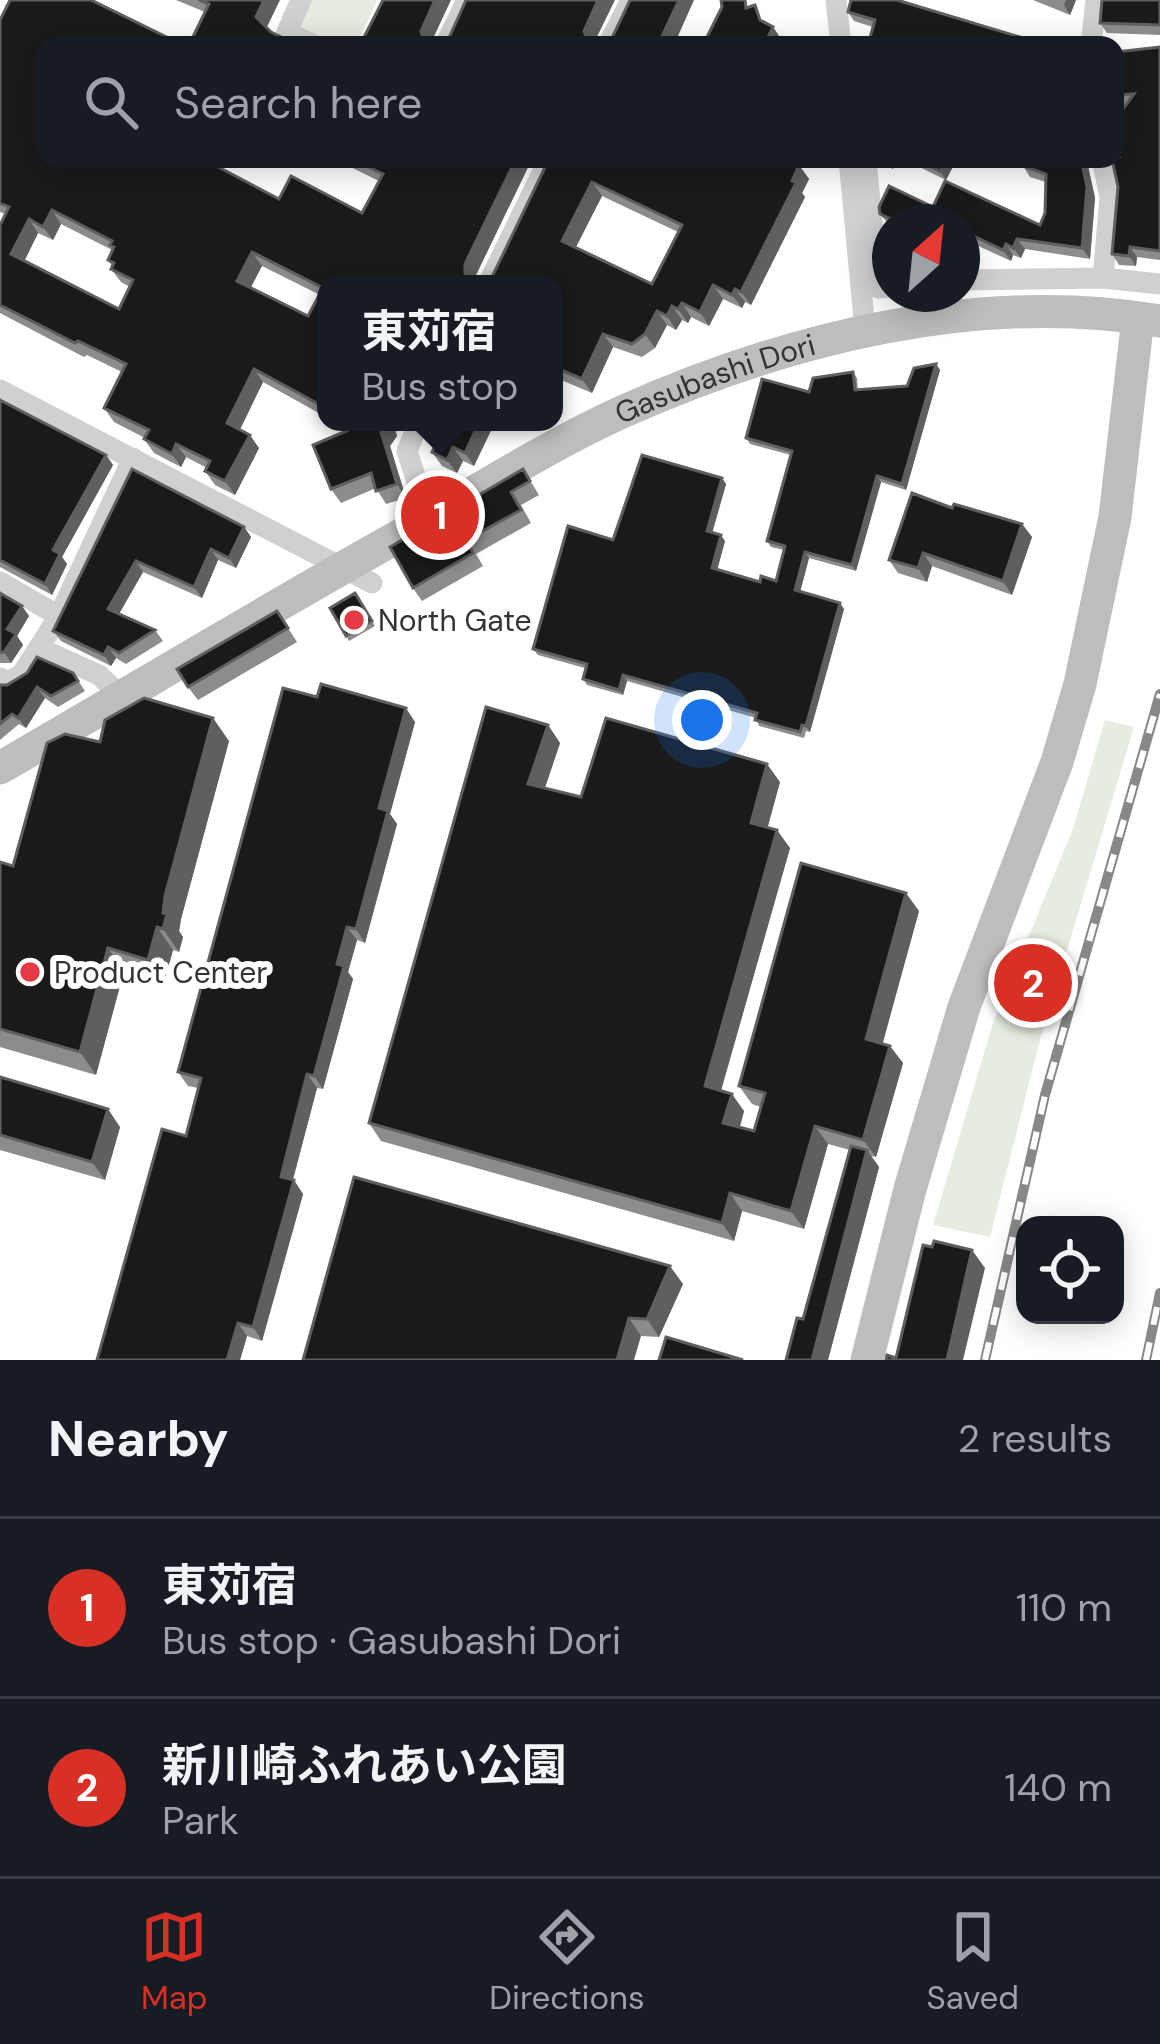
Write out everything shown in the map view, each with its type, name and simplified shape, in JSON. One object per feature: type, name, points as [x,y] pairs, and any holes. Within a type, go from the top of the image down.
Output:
[{"type":"main road","name":"Gasubashi Dori","points":[[0,768],[359,574],[429,519],[620,413],[726,372],[865,330],[1018,313],[1149,320]]},
{"type":"main road","points":[[867,1360],[910,1189],[964,1007],[1057,762],[1080,684],[1149,320]]},
{"type":"street","points":[[295,36],[286,32],[301,0]]},
{"type":"street","points":[[449,36],[467,0]]},
{"type":"street","points":[[613,36],[631,0]]},
{"type":"street","points":[[836,0],[841,36]]},
{"type":"street","points":[[1092,36],[1096,0]]},
{"type":"street","points":[[492,275],[544,168]]},
{"type":"street","points":[[851,168],[865,330]]},
{"type":"street","points":[[867,168],[872,223]]},
{"type":"street","points":[[1103,278],[1110,197],[1104,168]]},
{"type":"street","points":[[980,280],[1103,278],[1160,284]]},
{"type":"street","points":[[0,391],[359,574]]},
{"type":"street","points":[[415,431],[406,451],[429,519]]},
{"type":"street","points":[[0,678],[8,682],[22,674],[59,616],[134,458]]},
{"type":"street","points":[[0,582],[59,616]]},
{"type":"street","points":[[39,648],[99,675],[122,698]]},
{"type":"shaded area","points":[[309,0],[377,1],[360,36],[308,36],[299,32]]},
{"type":"shaded area","points":[[1105,720],[1134,727],[1040,1040],[990,1237],[933,1225],[994,1020],[1073,829]]},
{"type":"building","points":[[10,0],[91,0],[165,36],[36,36],[36,168],[220,168],[279,199],[291,176],[362,213],[383,174],[371,168],[512,168],[465,264],[465,275],[317,275],[317,285],[252,252],[237,281],[308,316],[317,299],[317,403],[254,369],[227,423],[250,435],[225,481],[205,471],[210,461],[176,444],[172,454],[144,439],[149,430],[104,408],[126,364],[0,305],[0,225],[9,207],[0,203],[0,20]],"holes":[[[52,210],[112,241],[111,269],[133,280],[119,309],[11,254],[29,219],[43,227]]]},
{"type":"building","points":[[199,0],[264,0],[256,17],[279,36],[193,36],[209,4]]},
{"type":"building","points":[[383,0],[435,0],[422,36],[365,36]]},
{"type":"building","points":[[466,0],[598,0],[586,36],[450,36]]},
{"type":"building","points":[[630,0],[679,0],[662,36],[613,36]]},
{"type":"building","points":[[721,0],[745,0],[746,8],[755,5],[760,20],[773,27],[768,36],[708,36]]},
{"type":"building","points":[[851,0],[897,0],[1016,36],[871,36],[875,20],[848,12]]},
{"type":"building","points":[[1102,0],[1160,0],[1160,25],[1100,23]]},
{"type":"building","points":[[1160,47],[1160,251],[1130,247],[1129,256],[1112,254],[1118,187],[1114,168],[1124,168],[1124,108],[1134,94],[1124,95],[1124,51]]},
{"type":"building","points":[[545,168],[798,168],[792,181],[796,183],[741,292],[735,289],[732,295],[713,285],[700,312],[682,303],[678,309],[672,306],[667,316],[657,311],[645,334],[632,344],[603,334],[582,379],[563,371],[563,275],[493,275]],"holes":[[[592,182],[682,225],[652,284],[562,241]]]},
{"type":"building","points":[[1029,168],[1083,168],[1087,187],[1082,248],[1017,239],[1013,248],[1006,244],[1003,250],[980,239],[980,204],[934,204],[945,181],[1040,225],[1046,174]]},
{"type":"building","points":[[889,186],[927,204],[880,204]]},
{"type":"building","points":[[936,364],[902,484],[877,476],[852,565],[805,552],[795,590],[840,603],[806,726],[800,732],[755,720],[757,713],[623,675],[619,690],[583,679],[587,664],[533,649],[568,526],[613,540],[642,455],[722,478],[707,531],[721,535],[712,568],[760,582],[761,576],[776,581],[785,546],[767,541],[792,451],[746,438],[762,379],[809,392],[813,378],[853,372],[855,390],[907,386],[914,368]]},
{"type":"building","points":[[0,400],[106,455],[53,550],[60,554],[45,584],[0,560]]},
{"type":"building","points":[[346,431],[382,431],[397,484],[376,491],[371,473],[331,489],[313,445]]},
{"type":"building","points":[[434,431],[475,431],[465,453],[453,447],[447,460],[432,452],[441,434]]},
{"type":"building","points":[[132,469],[244,527],[229,558],[211,549],[194,587],[136,561],[108,609],[155,630],[119,653],[108,647],[104,655],[53,631]]},
{"type":"building","points":[[523,469],[530,481],[511,492],[521,510],[466,540],[473,553],[413,588],[390,547]]},
{"type":"building","points":[[912,493],[1022,524],[1003,581],[923,553],[918,568],[889,560]]},
{"type":"building","points":[[0,593],[22,606],[7,629],[16,634],[0,653]]},
{"type":"building","name":"North Gate","points":[[355,593],[372,621],[346,636],[330,608]]},
{"type":"building","points":[[277,611],[288,628],[188,687],[177,669]]},
{"type":"building","points":[[37,657],[73,673],[78,681],[51,696],[37,687],[18,718],[12,714],[0,724],[0,685],[27,673]]},
{"type":"building","points":[[321,684],[406,708],[379,808],[388,811],[356,929],[347,927],[337,964],[344,966],[314,1076],[307,1074],[281,1177],[294,1180],[253,1327],[238,1323],[227,1360],[97,1360],[162,1129],[186,1136],[201,1078],[178,1072],[283,688],[317,697]]},
{"type":"building","points":[[144,698],[213,718],[165,896],[163,929],[157,927],[148,960],[108,948],[80,1052],[0,1029],[0,862],[13,866],[47,743],[65,734],[100,742],[105,720]]},
{"type":"building","points":[[486,707],[548,725],[528,784],[581,797],[606,718],[767,764],[751,823],[777,830],[705,1086],[732,1094],[723,1123],[754,1131],[765,1093],[739,1086],[801,863],[906,893],[866,1039],[890,1046],[863,1140],[815,1126],[791,1211],[730,1193],[722,1223],[369,1123]]},
{"type":"building","points":[[0,1077],[108,1109],[92,1162],[0,1135]]},
{"type":"building","points":[[851,1146],[867,1150],[812,1360],[786,1360],[797,1318],[803,1319]]},
{"type":"building","points":[[354,1177],[670,1266],[647,1319],[629,1318],[617,1360],[303,1360]]},
{"type":"building","points":[[934,1241],[972,1250],[947,1360],[886,1360],[887,1355],[896,1358],[923,1245],[932,1247]]},
{"type":"building","points":[[666,1337],[743,1360],[659,1360]]},
{"type":"railway","points":[[985,1360],[1045,1095],[1160,694]]},
{"type":"railway","points":[[1146,1360],[1160,1293]]},
{"type":"place","name":"東苅宿","points":[[440,515]]},
{"type":"place","name":"North Gate","points":[[354,620]]},
{"type":"place","name":"Product Center","points":[[30,972]]},
{"type":"place","name":"新川崎ふれあい公園","points":[[1033,983]]}]
